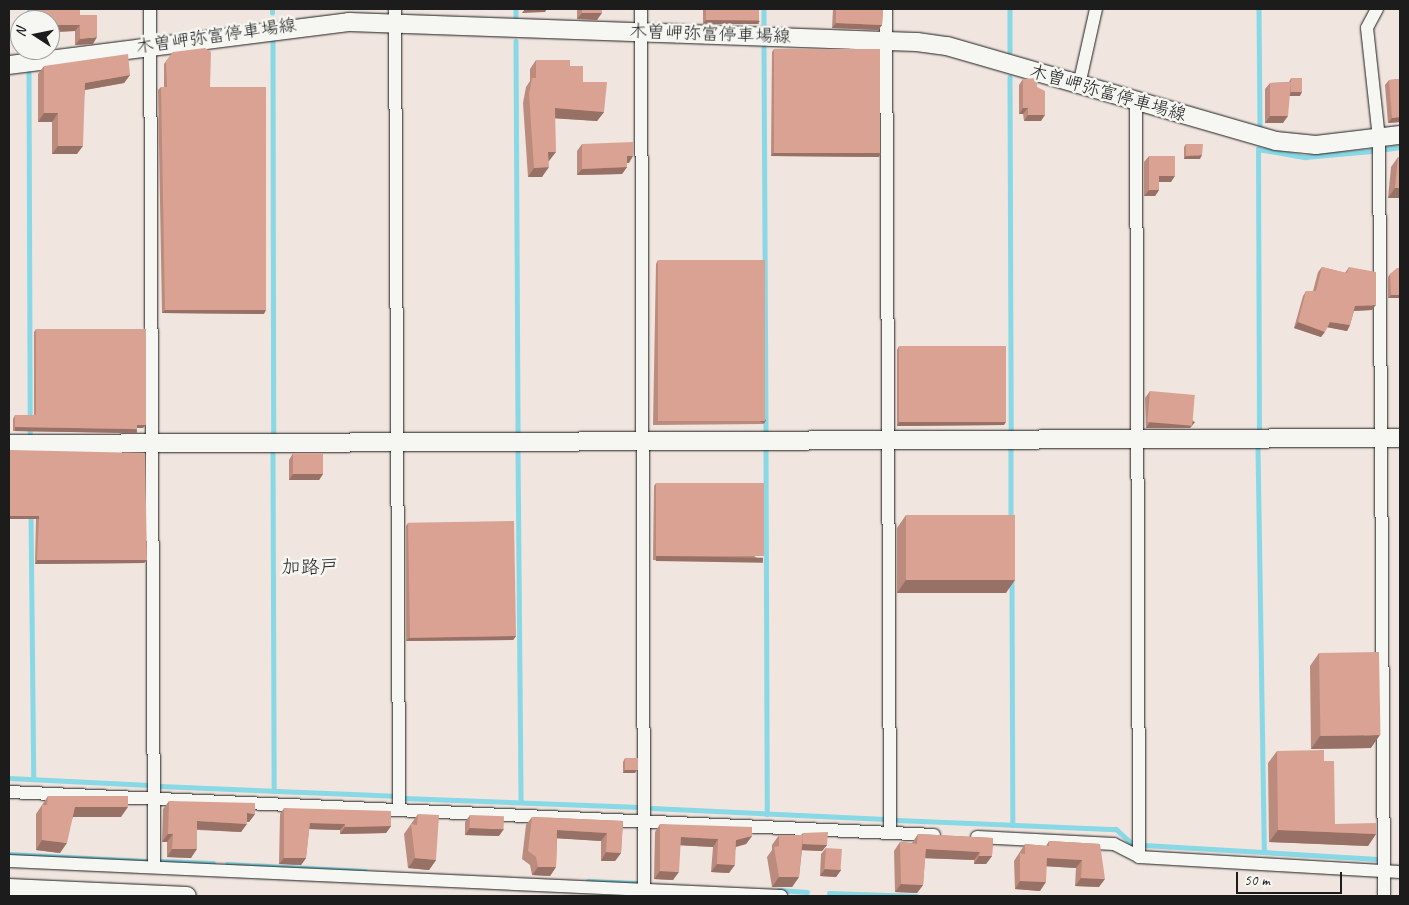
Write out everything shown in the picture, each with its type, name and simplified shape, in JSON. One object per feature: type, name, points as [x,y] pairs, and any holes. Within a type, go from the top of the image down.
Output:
[{"type":"street","points":[[150,9],[154,867]]},
{"type":"street","points":[[641,9],[646,822],[644,890]]},
{"type":"street","points":[[886,9],[890,834]]},
{"type":"street","points":[[1079,85],[1096,9]]},
{"type":"street","points":[[1377,9],[1367,28],[1379,138],[1384,896]]},
{"type":"street","points":[[395,17],[399,809]]},
{"type":"street","name":"木曽岬弥富停車場線","points":[[9,65],[311,24],[395,17],[641,31],[886,40],[947,46],[1079,85],[1297,145],[1400,135]]},
{"type":"street","points":[[1136,101],[1140,857]]},
{"type":"street","points":[[9,444],[643,443],[1400,438]]},
{"type":"street","points":[[9,792],[1114,844],[1140,857],[1384,863],[1400,872]]},
{"type":"street","points":[[9,860],[781,896]]},
{"type":"street","points":[[9,888],[187,896]]},
{"type":"building","points":[[80,9],[80,15],[97,15],[97,37],[80,39],[80,25],[60,25],[60,10],[39,10]]},
{"type":"building","points":[[582,9],[602,9],[602,13],[582,13]]},
{"type":"building","points":[[706,9],[759,9],[759,20],[706,20]]},
{"type":"building","points":[[836,9],[883,9],[882,25],[836,23]]},
{"type":"building","points":[[205,48],[211,52],[210,87],[266,87],[266,310],[165,310],[161,87],[167,87],[166,61],[173,52]]},
{"type":"building","points":[[774,49],[880,49],[880,153],[774,153]]},
{"type":"building","points":[[128,54],[130,75],[85,83],[83,146],[58,146],[58,113],[44,113],[44,66]]},
{"type":"building","points":[[536,60],[570,60],[570,66],[583,66],[583,82],[607,82],[604,112],[555,108],[556,152],[548,152],[549,167],[534,168],[529,94],[532,78],[536,78]]},
{"type":"building","points":[[1037,78],[1037,87],[1045,91],[1045,115],[1028,115],[1028,108],[1023,108],[1023,79]]},
{"type":"building","points":[[1291,78],[1302,78],[1302,92],[1291,92]]},
{"type":"building","points":[[1400,79],[1400,117],[1392,118],[1389,80]]},
{"type":"building","points":[[1291,82],[1288,116],[1270,116],[1270,83]]},
{"type":"building","points":[[633,142],[633,156],[627,156],[627,167],[582,169],[582,144]]},
{"type":"building","points":[[1186,144],[1203,144],[1202,155],[1186,156]]},
{"type":"building","points":[[1149,156],[1175,156],[1175,176],[1159,176],[1159,190],[1149,190]]},
{"type":"building","points":[[1398,157],[1400,157],[1400,188],[1395,188]]},
{"type":"building","points":[[658,260],[765,260],[765,421],[658,421]]},
{"type":"building","points":[[1322,267],[1347,273],[1349,267],[1376,272],[1376,305],[1355,306],[1350,325],[1330,322],[1325,332],[1298,322],[1306,291],[1316,291]]},
{"type":"building","points":[[1397,268],[1400,268],[1400,295],[1391,295],[1390,274]]},
{"type":"building","points":[[36,329],[146,329],[146,425],[137,425],[137,429],[15,427],[15,415],[36,415]]},
{"type":"building","points":[[899,346],[1006,346],[1006,422],[899,422]]},
{"type":"building","points":[[1150,391],[1195,395],[1192,426],[1147,422]]},
{"type":"building","points":[[9,450],[145,453],[147,560],[37,560],[39,516],[9,516]]},
{"type":"building","points":[[293,453],[323,453],[323,474],[293,474]]},
{"type":"building","points":[[656,483],[764,483],[764,556],[656,556]]},
{"type":"building","points":[[906,515],[1015,515],[1015,580],[906,580]]},
{"type":"building","points":[[514,521],[516,636],[410,638],[408,523]]},
{"type":"building","points":[[1379,652],[1380,735],[1320,736],[1319,653]]},
{"type":"building","points":[[1324,750],[1324,761],[1334,761],[1335,824],[1376,823],[1376,834],[1278,830],[1277,751]]},
{"type":"building","points":[[625,758],[638,758],[638,770],[625,770]]},
{"type":"building","points":[[48,796],[128,796],[128,807],[75,807],[67,843],[42,840],[42,805],[47,805]]},
{"type":"building","points":[[169,801],[255,803],[255,814],[247,813],[247,824],[197,821],[197,849],[172,849],[173,834],[168,834]]},
{"type":"building","points":[[284,808],[391,811],[391,826],[345,827],[345,824],[310,823],[306,858],[284,858]]},
{"type":"building","points":[[418,814],[439,815],[436,860],[415,858],[411,824],[417,825]]},
{"type":"building","points":[[470,815],[504,816],[504,829],[470,828]]},
{"type":"building","points":[[532,817],[623,821],[621,853],[606,852],[607,833],[557,830],[556,867],[538,867],[536,857],[528,851]]},
{"type":"building","points":[[660,824],[752,827],[752,836],[736,840],[735,865],[717,864],[718,839],[681,837],[679,872],[660,871]]},
{"type":"building","points":[[828,832],[827,845],[803,844],[803,833]]},
{"type":"building","points":[[918,834],[993,838],[992,856],[979,856],[980,852],[926,849],[923,885],[901,884],[900,842],[917,844]]},
{"type":"building","points":[[779,835],[803,835],[799,877],[779,877],[774,847],[779,846]]},
{"type":"building","points":[[1049,841],[1100,844],[1105,879],[1081,878],[1082,860],[1047,858],[1046,882],[1020,881],[1020,853],[1025,854],[1025,844],[1049,846]]},
{"type":"building","points":[[826,848],[842,849],[840,870],[825,869]]},
{"type":"waterway","points":[[516,9],[516,20]]},
{"type":"waterway","points":[[764,9],[764,28]]},
{"type":"waterway","points":[[1010,9],[1010,51]]},
{"type":"waterway","points":[[1259,9],[1260,128]]},
{"type":"waterway","points":[[273,38],[274,437]]},
{"type":"waterway","points":[[516,41],[518,433]]},
{"type":"waterway","points":[[764,47],[766,433]]},
{"type":"waterway","points":[[29,73],[30,434]]},
{"type":"waterway","points":[[1010,77],[1011,435]]},
{"type":"waterway","points":[[1386,149],[1400,147]]},
{"type":"waterway","points":[[1259,431],[1258,149],[1305,157],[1371,151]]},
{"type":"waterway","points":[[1011,443],[1011,520]]},
{"type":"waterway","points":[[1258,447],[1264,850]]},
{"type":"waterway","points":[[766,449],[767,814]]},
{"type":"waterway","points":[[518,450],[521,802]]},
{"type":"waterway","points":[[273,454],[274,791]]},
{"type":"waterway","points":[[31,514],[34,779]]},
{"type":"waterway","points":[[1012,580],[1013,825]]},
{"type":"waterway","points":[[9,778],[149,785]]},
{"type":"waterway","points":[[160,786],[394,796]]},
{"type":"waterway","points":[[403,798],[639,807]]},
{"type":"waterway","points":[[652,808],[885,819]]},
{"type":"waterway","points":[[897,820],[1116,829],[1135,846]]},
{"type":"waterway","points":[[1144,845],[1382,859]]},
{"type":"waterway","points":[[9,854],[146,861]]},
{"type":"waterway","points":[[160,861],[213,863]]},
{"type":"waterway","points":[[227,864],[365,871]]},
{"type":"waterway","points":[[588,881],[637,883]]},
{"type":"waterway","points":[[779,890],[807,892]]},
{"type":"waterway","points":[[829,893],[916,896]]},
{"type":"district","name":"加路戸","points":[[310,568]]}]
